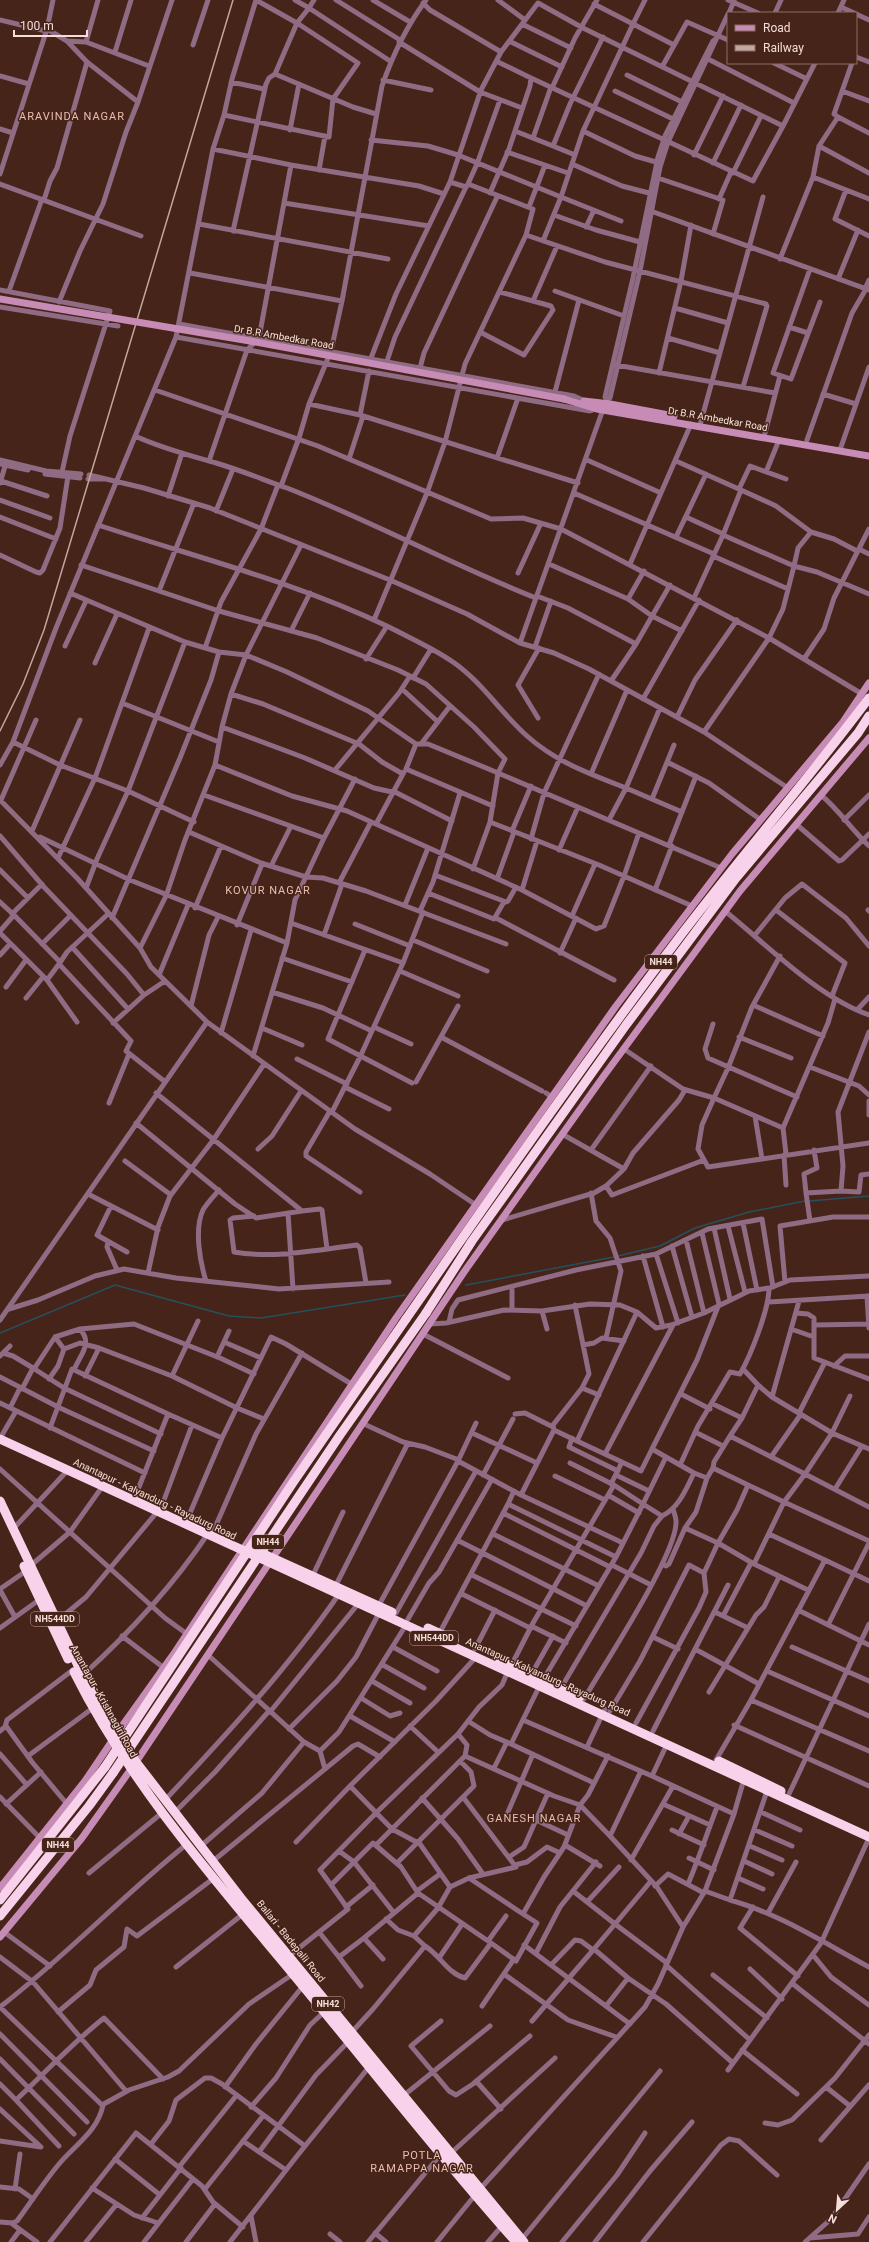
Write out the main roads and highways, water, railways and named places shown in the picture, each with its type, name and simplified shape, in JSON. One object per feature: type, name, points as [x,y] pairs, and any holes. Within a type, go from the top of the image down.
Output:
[{"type":"highway","name":"NH44","points":[[0,1900],[118,1748],[286,1494],[518,1153],[731,870],[771,824],[865,696]]},
{"type":"highway","name":"NH44","points":[[0,1916],[89,1806],[113,1773],[340,1435],[410,1337],[472,1241],[626,1025],[717,902],[858,733],[869,716]]},
{"type":"highway","name":"Anantapur - Kalyandurg - Rayadurg Road","points":[[1,1436],[67,1471],[102,1487],[187,1520],[210,1534]]},
{"type":"highway","name":"Anantapur - Kalyandurg - Rayadurg Road","points":[[1,1436],[135,1497],[210,1534],[271,1560],[358,1604],[396,1613],[407,1622],[439,1634],[475,1653]]},
{"type":"highway","name":"Anantapur - Krishnagiri Road","points":[[0,1501],[14,1528],[39,1600],[75,1668],[93,1708],[136,1762]]},
{"type":"highway","name":"Anantapur - Krishnagiri Road","points":[[0,1511],[27,1568],[56,1622],[75,1668]]},
{"type":"highway","name":"Anantapur - Kalyandurg - Rayadurg Road","points":[[271,1560],[313,1574],[407,1622],[716,1760],[767,1791],[869,1837]]},
{"type":"highway","name":"Anantapur - Kalyandurg - Rayadurg Road","points":[[510,1669],[531,1675],[541,1683],[561,1688],[667,1744],[744,1777],[789,1794],[869,1831]]},
{"type":"highway","name":"Anantapur - Krishnagiri Road","points":[[80,1678],[115,1737],[131,1770]]},
{"type":"highway","name":"Ballari - Badepalli Road","points":[[136,1762],[201,1846],[214,1870],[243,1914],[303,1986],[323,2013],[349,2038],[403,2096],[450,2154],[502,2226],[521,2241]]},
{"type":"highway","name":"Ballari - Badepalli Road","points":[[131,1770],[187,1844],[214,1870],[289,1956],[369,2067],[441,2154],[478,2192],[521,2241]]},
{"type":"waterway","points":[[809,1201],[869,1196]]},
{"type":"waterway","points":[[618,1256],[660,1246],[695,1228],[749,1212],[805,1201]]},
{"type":"waterway","points":[[466,1285],[614,1257]]},
{"type":"waterway","points":[[0,1333],[115,1285],[229,1316],[261,1318],[405,1295]]},
{"type":"railway","points":[[0,731],[23,684],[44,630],[233,0]]},
{"type":"district","name":"ARAVINDA NAGAR","points":[[72,116]]},
{"type":"district","name":"KOVUR NAGAR","points":[[268,890]]},
{"type":"district","name":"GANESH NAGAR","points":[[534,1818]]},
{"type":"district","name":"POTLA RAMAPPA NAGAR","points":[[422,2161]]}]
